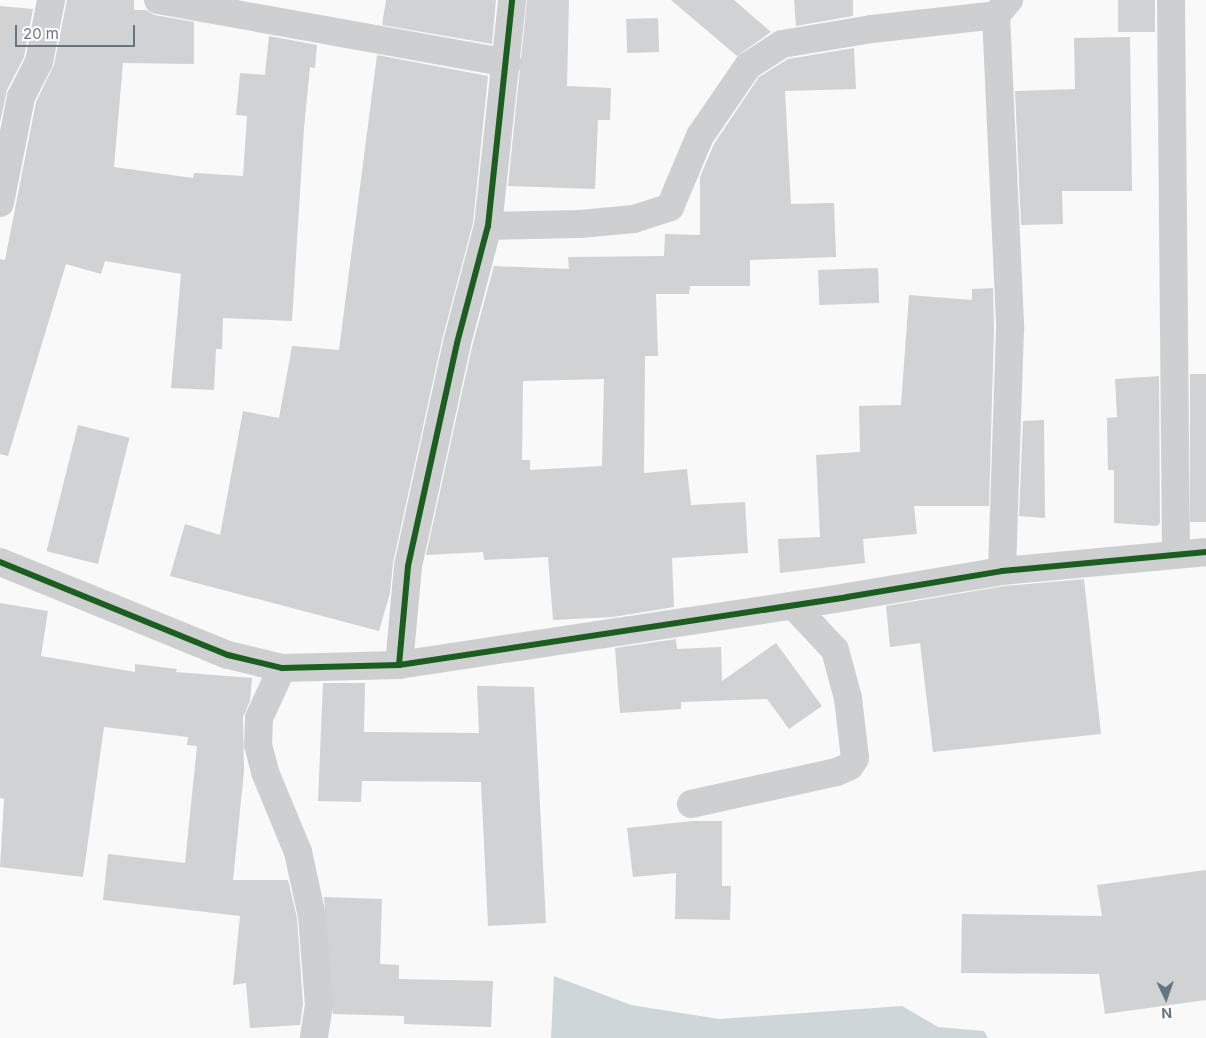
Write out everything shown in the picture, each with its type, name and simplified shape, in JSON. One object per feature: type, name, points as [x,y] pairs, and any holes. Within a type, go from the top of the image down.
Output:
[{"type":"street","points":[[0,203],[21,97],[39,62],[52,0]]},
{"type":"street","points":[[158,0],[258,9],[507,63]]},
{"type":"street","points":[[399,665],[408,566],[458,343],[488,226],[507,63],[512,0]]},
{"type":"street","points":[[1171,0],[1176,553]]},
{"type":"street","points":[[488,226],[580,224],[634,220],[670,207],[700,136],[748,66],[782,44],[1002,8],[1010,330],[1002,571]]},
{"type":"street","points":[[0,562],[228,655],[282,668],[399,665],[794,606],[1002,571],[1176,553],[1206,552]]},
{"type":"street","points":[[691,804],[837,772],[850,766],[855,758],[848,698],[835,650],[794,606]]},
{"type":"street","points":[[282,668],[259,718],[258,745],[265,772],[298,852],[312,916],[319,1006],[314,1038]]},
{"type":"shaded area","points":[[554,976],[631,1005],[719,1019],[902,1006],[938,1027],[984,1031],[988,1038],[551,1038]]},
{"type":"building","points":[[67,0],[134,0],[134,10],[146,10],[155,15],[194,22],[194,64],[123,63],[114,167],[193,178],[194,173],[243,176],[247,116],[236,115],[240,73],[265,75],[269,36],[317,45],[315,68],[310,67],[304,128],[292,321],[223,318],[222,349],[216,349],[214,390],[171,388],[181,274],[105,261],[101,274],[66,264],[8,456],[0,454],[0,259],[5,260],[36,102],[54,65]]},
{"type":"building","points":[[386,0],[496,0],[492,44],[382,25]]},
{"type":"building","points":[[527,0],[569,0],[567,86],[611,88],[610,120],[598,120],[595,189],[508,186]]},
{"type":"building","points":[[671,0],[734,0],[771,32],[737,56]]},
{"type":"building","points":[[794,0],[853,0],[853,16],[796,26]]},
{"type":"building","points":[[1118,0],[1155,0],[1155,32],[1118,32]]},
{"type":"building","points":[[0,6],[33,9],[24,57],[7,90],[0,123]]},
{"type":"building","points":[[658,18],[659,52],[627,53],[626,19]]},
{"type":"building","points":[[1130,37],[1132,191],[1062,191],[1063,224],[1021,225],[1015,91],[1075,89],[1074,38]]},
{"type":"building","points":[[854,48],[856,89],[785,91],[791,204],[834,203],[836,257],[750,260],[750,286],[690,286],[689,294],[656,294],[658,356],[645,356],[644,473],[687,469],[691,505],[745,502],[748,553],[672,558],[674,607],[613,617],[553,620],[548,557],[484,560],[483,552],[426,555],[472,347],[494,266],[569,269],[568,257],[664,256],[665,234],[700,235],[700,177],[714,144],[759,77],[788,59]],"holes":[[[604,379],[602,466],[530,470],[530,460],[522,460],[523,381]]]},
{"type":"building","points":[[377,55],[488,76],[473,223],[442,340],[393,563],[390,593],[379,631],[170,576],[185,524],[220,535],[243,411],[279,418],[292,346],[339,350]]},
{"type":"building","points":[[878,268],[879,303],[819,305],[818,270]]},
{"type":"building","points":[[993,288],[994,329],[989,506],[914,506],[917,534],[863,539],[865,563],[780,573],[778,539],[820,537],[816,455],[860,452],[859,406],[901,405],[909,295],[972,300],[972,289]]},
{"type":"building","points":[[1190,374],[1206,374],[1206,522],[1190,522]]},
{"type":"building","points":[[1159,376],[1160,523],[1157,526],[1114,523],[1114,470],[1108,470],[1107,418],[1117,417],[1115,379]]},
{"type":"building","points":[[1044,420],[1045,518],[1019,516],[1023,421]]},
{"type":"building","points":[[78,425],[129,438],[98,564],[47,551]]},
{"type":"building","points":[[1084,579],[1101,734],[933,752],[920,643],[890,647],[886,606],[1004,586]]},
{"type":"building","points":[[0,603],[48,611],[41,656],[135,672],[135,664],[177,669],[176,672],[252,678],[250,701],[243,717],[244,771],[233,880],[288,880],[297,918],[303,1004],[300,1025],[250,1028],[246,983],[233,985],[240,916],[103,900],[108,854],[185,863],[197,746],[187,745],[188,737],[104,727],[83,877],[0,867],[4,799],[0,798]]},
{"type":"building","points":[[676,639],[677,649],[721,647],[722,681],[776,643],[822,706],[789,729],[767,699],[681,702],[681,709],[620,713],[615,648]]},
{"type":"building","points":[[323,683],[365,683],[364,732],[479,733],[477,686],[534,687],[546,923],[488,926],[481,782],[362,781],[361,802],[318,801]]},
{"type":"building","points":[[693,821],[722,821],[722,886],[731,886],[730,920],[675,919],[676,873],[633,877],[627,828]]},
{"type":"building","points":[[1206,870],[1206,1000],[1105,1014],[1099,974],[961,973],[962,914],[1102,916],[1097,885]]},
{"type":"building","points":[[324,897],[382,899],[380,964],[399,965],[399,979],[493,981],[491,1027],[404,1024],[404,1016],[333,1014]]},
{"type":"cycle path","points":[[399,665],[408,566],[457,343],[488,226],[512,0]]},
{"type":"cycle path","points":[[0,562],[228,655],[282,668],[399,665],[847,597],[1002,571],[1206,552]]}]
